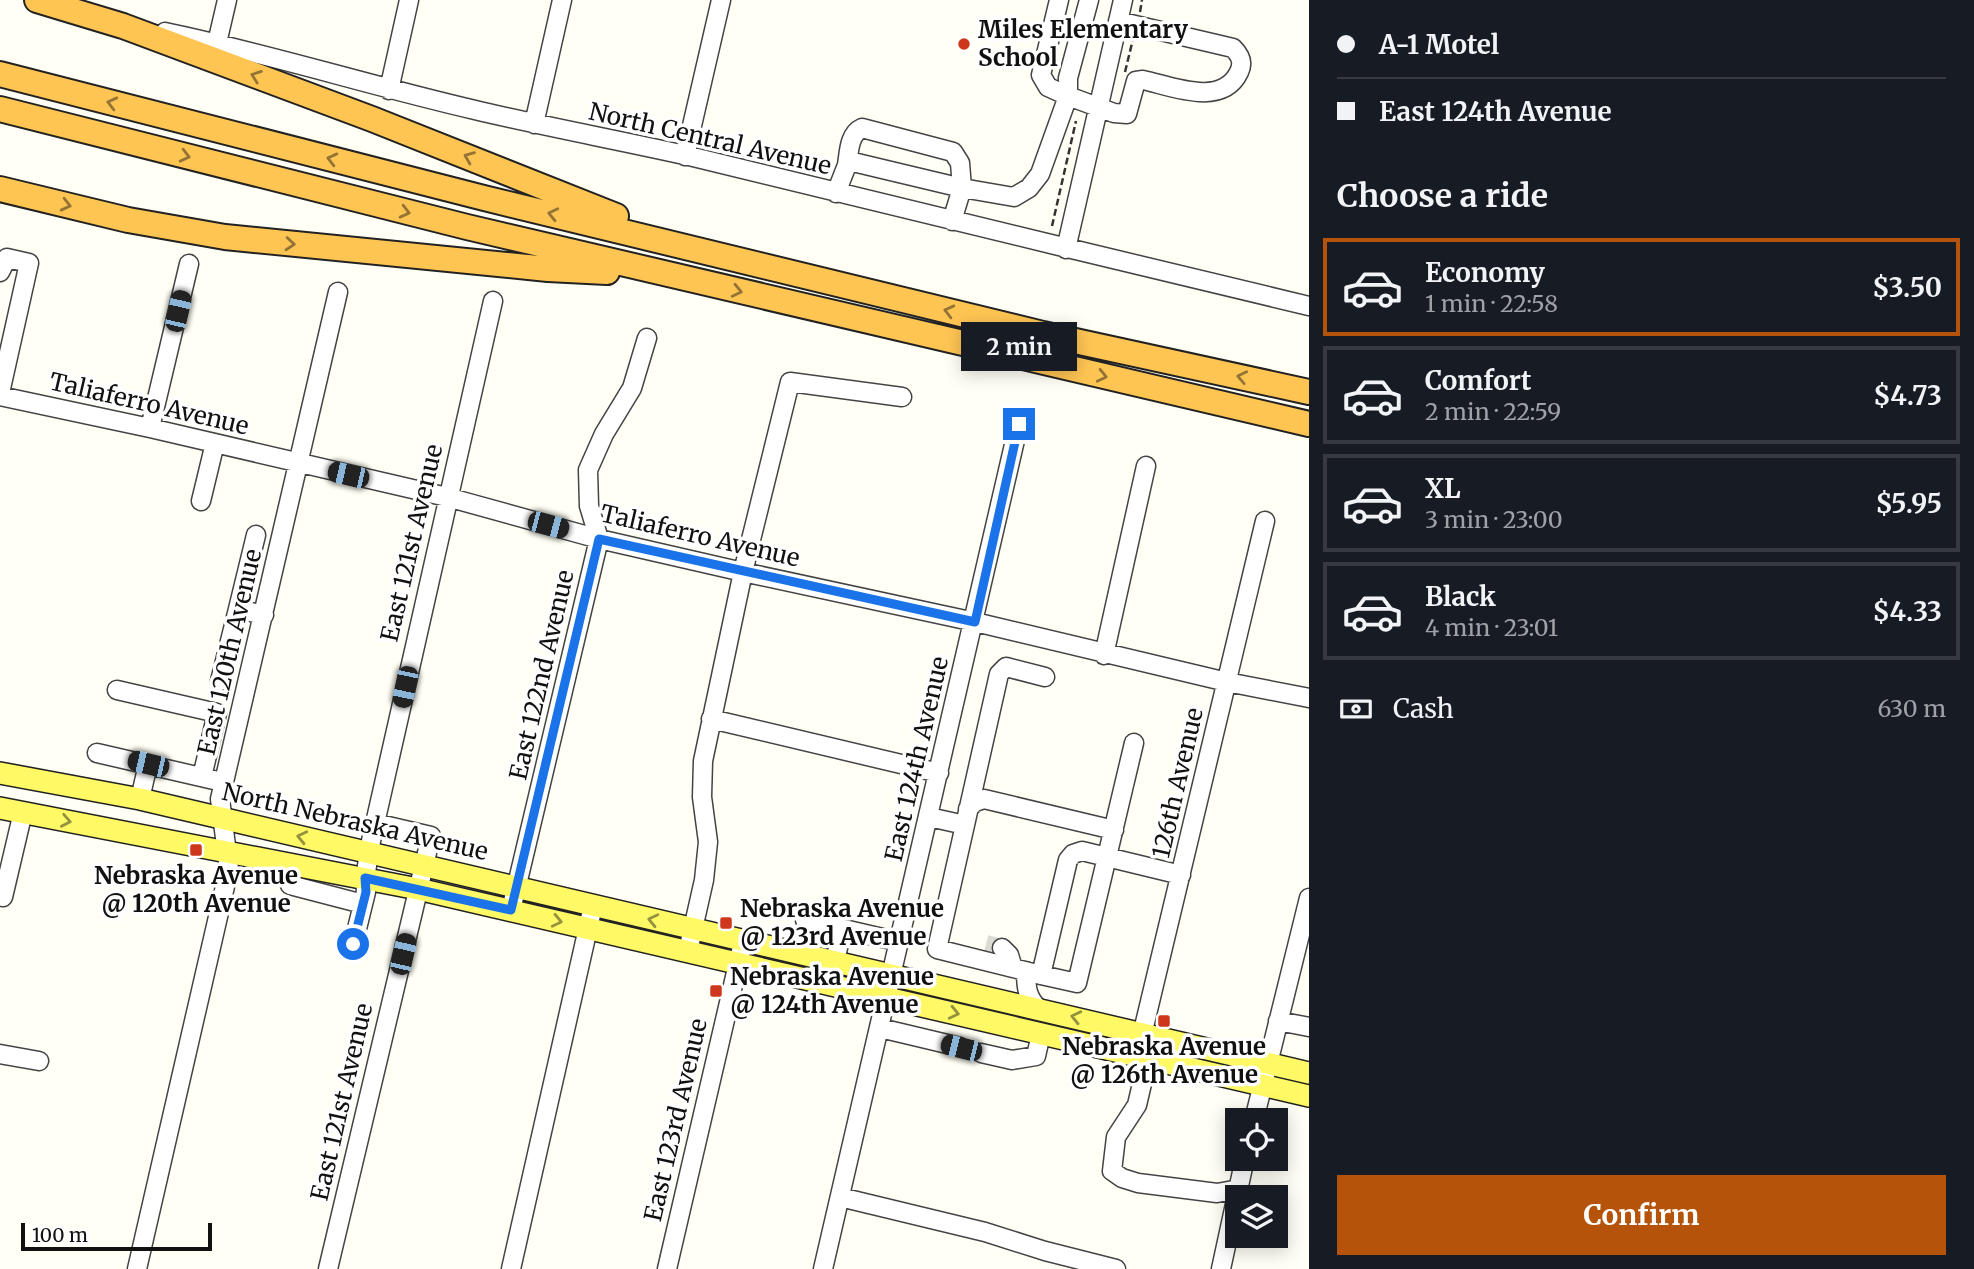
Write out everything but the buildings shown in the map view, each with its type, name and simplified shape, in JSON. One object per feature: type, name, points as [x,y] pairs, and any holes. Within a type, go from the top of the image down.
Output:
[{"type":"highway","points":[[37,0],[101,19],[372,119],[691,247]]},
{"type":"highway","points":[[0,74],[484,198],[1043,334],[1309,392]]},
{"type":"highway","points":[[0,108],[453,224],[1309,424]]},
{"type":"highway","points":[[0,189],[128,219],[225,237],[548,269],[671,275]]},
{"type":"main road","name":"North Nebraska Avenue","points":[[0,773],[140,799],[1309,1073]]},
{"type":"main road","name":"North Nebraska Avenue","points":[[0,808],[418,889],[1309,1096]]},
{"type":"street","points":[[217,43],[227,0]]},
{"type":"street","points":[[389,90],[409,0]]},
{"type":"street","points":[[534,124],[562,0]]},
{"type":"street","points":[[685,156],[721,0]]},
{"type":"street","points":[[1059,0],[1041,75],[1048,87],[1068,96],[1114,113],[1127,114],[1136,81],[1143,80],[1210,93],[1229,84],[1238,74],[1242,63],[1240,55],[1233,48],[1118,21]]},
{"type":"street","points":[[847,165],[853,162],[869,164],[962,188],[1014,197],[1029,188],[1044,167],[1054,129],[1068,96],[1068,78],[1089,0]]},
{"type":"street","points":[[1066,249],[1123,0]]},
{"type":"street","name":"North Central Avenue","points":[[101,19],[217,43],[389,90],[685,156],[1309,306]]},
{"type":"street","points":[[836,193],[847,165],[851,141],[856,131],[862,128],[953,152],[960,163],[962,188],[951,221]]},
{"type":"street","points":[[0,272],[7,258],[29,263],[5,349],[0,394]]},
{"type":"street","points":[[150,428],[189,264]]},
{"type":"street","name":"East 120th Avenue","points":[[137,1269],[229,869],[220,799],[338,292]]},
{"type":"street","name":"East 121st Avenue","points":[[353,944],[366,892],[368,852],[493,302]]},
{"type":"street","points":[[599,539],[589,506],[588,470],[604,434],[632,388],[647,338]]},
{"type":"street","points":[[688,951],[704,880],[708,842],[702,797],[703,761],[743,572],[790,382],[902,397]]},
{"type":"street","name":"Taliaferro Avenue","points":[[0,394],[447,497],[599,539],[975,622],[1227,682],[1309,698]]},
{"type":"street","name":"East 124th Avenue","points":[[823,1269],[1019,424]]},
{"type":"street","points":[[201,501],[215,443]]},
{"type":"street","points":[[1104,654],[1146,466]]},
{"type":"street","name":"126th Avenue","points":[[1225,1192],[1217,1193],[1138,1183],[1122,1178],[1112,1171],[1116,1137],[1137,1105],[1143,1033],[1265,521]]},
{"type":"street","points":[[220,681],[256,535]]},
{"type":"street","name":"East 122nd Avenue","points":[[511,910],[599,539]]},
{"type":"street","points":[[238,609],[264,615]]},
{"type":"street","points":[[1045,677],[1006,667],[999,674],[937,949],[1077,984],[1134,743]]},
{"type":"street","points":[[117,690],[217,713],[202,777]]},
{"type":"street","points":[[711,719],[939,773]]},
{"type":"street","points":[[209,748],[231,753]]},
{"type":"street","points":[[97,753],[224,782]]},
{"type":"street","points":[[140,799],[148,764]]},
{"type":"street","points":[[967,817],[975,802],[984,799],[1114,830]]},
{"type":"street","points":[[3,897],[23,812]]},
{"type":"street","points":[[929,817],[967,817]]},
{"type":"street","name":"East 121st Avenue","points":[[328,1269],[430,836],[375,823]]},
{"type":"street","points":[[999,999],[1013,990],[1027,971],[1068,860],[1073,854],[1082,851],[1181,875]]},
{"type":"street","points":[[290,885],[363,904]]},
{"type":"street","points":[[1257,1108],[1309,898]]},
{"type":"street","points":[[511,1269],[593,906]]},
{"type":"street","points":[[804,920],[900,942]]},
{"type":"street","points":[[835,962],[842,929]]},
{"type":"street","name":"East 123rd Avenue","points":[[667,1269],[743,940]]},
{"type":"street","points":[[968,957],[994,946],[1009,955],[1027,971],[1028,994],[1040,1009]]},
{"type":"street","points":[[1278,1021],[1309,1027]]},
{"type":"street","points":[[880,1028],[961,1048]]},
{"type":"street","points":[[981,1053],[1012,1060],[1036,1056],[1041,1034]]},
{"type":"street","points":[[0,1054],[39,1061]]},
{"type":"street","points":[[840,1197],[985,1232],[1116,1269]]},
{"type":"street","points":[[1221,1269],[1226,1248]]},
{"type":"path","points":[[1124,76],[1142,0]]},
{"type":"path","points":[[1052,226],[1079,111]]},
{"type":"tunnel","points":[[986,944],[1002,948]]},
{"type":"place","name":"Miles Elementary School","points":[[964,44]]},
{"type":"place","name":"Nebraska Avenue @ 120th Avenue","points":[[196,850]]},
{"type":"place","name":"Nebraska Avenue @ 123rd Avenue","points":[[726,923]]},
{"type":"place","name":"Nebraska Avenue @ 124th Avenue","points":[[716,991]]},
{"type":"place","name":"Nebraska Avenue @ 126th Avenue","points":[[1164,1021]]},
{"type":"route","points":[[353,944],[366,892],[365,878],[511,910],[599,539],[975,622],[1019,424]]}]
